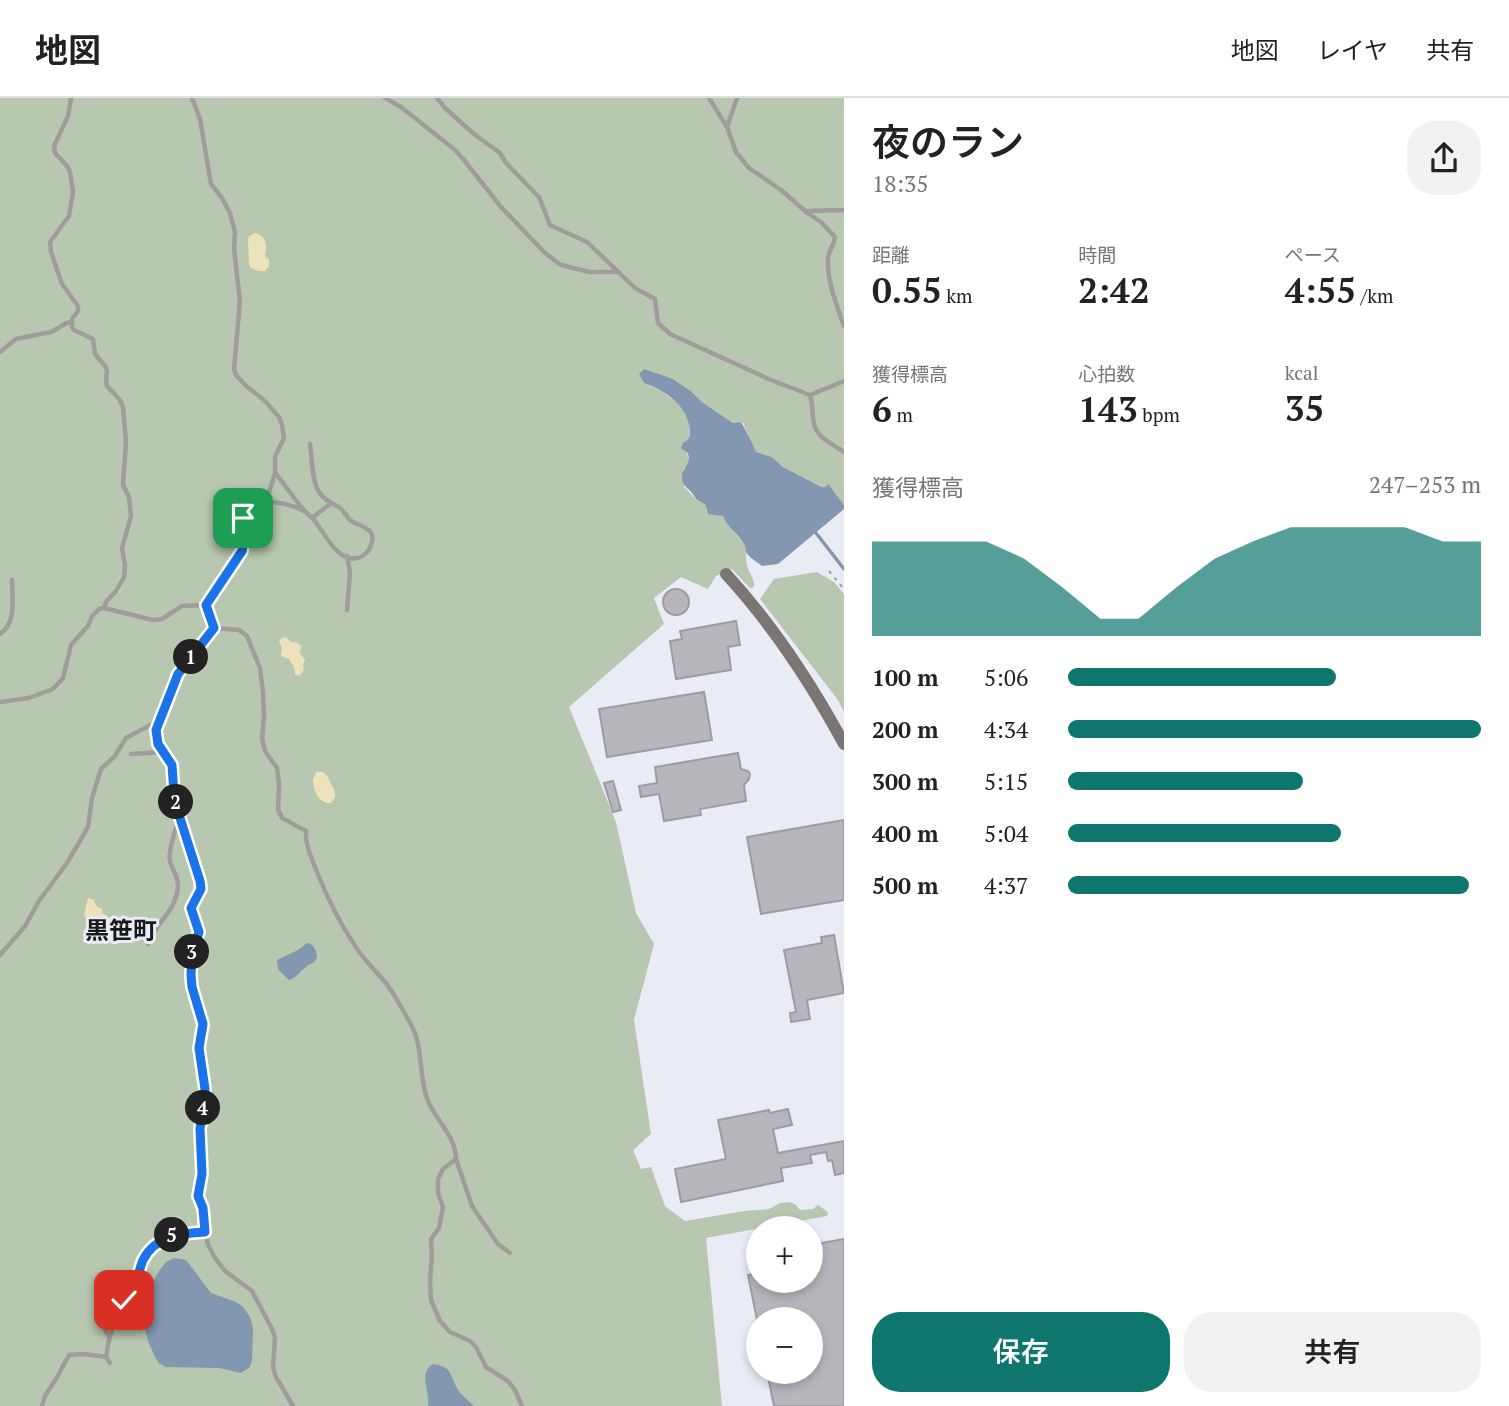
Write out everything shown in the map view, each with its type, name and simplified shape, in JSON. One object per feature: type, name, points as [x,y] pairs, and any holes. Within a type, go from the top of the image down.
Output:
[{"type":"street","points":[[726,574],[754,604],[791,655],[844,744]]},
{"type":"lane","points":[[71,98],[68,116],[54,146],[55,153],[70,172],[73,191],[69,216],[50,242],[51,252],[58,276],[78,306],[72,322],[74,330],[93,338],[95,354],[107,370],[107,386],[123,407],[127,442],[123,485],[129,496],[131,516],[122,548],[124,577],[104,608]]},
{"type":"lane","points":[[192,98],[200,119],[211,184],[230,213],[235,232],[234,248],[240,301],[234,369],[236,375],[279,417],[282,425],[284,438],[275,457],[275,473],[266,502]]},
{"type":"lane","points":[[385,98],[401,107],[454,149],[501,207],[545,253],[561,265],[590,272],[618,272]]},
{"type":"lane","points":[[437,98],[474,134],[500,153],[538,197],[550,225],[587,242],[635,288],[655,299],[658,323],[670,334],[810,395],[844,381]]},
{"type":"lane","points":[[709,98],[727,127],[736,152],[749,168],[821,222],[835,237],[828,256],[828,269],[833,296],[844,326]]},
{"type":"lane","points":[[727,127],[737,98]]},
{"type":"lane","points":[[805,211],[844,210]]},
{"type":"lane","points":[[0,352],[16,339],[51,332],[72,322]]},
{"type":"lane","points":[[810,395],[816,429],[844,452]]},
{"type":"lane","points":[[275,473],[330,545],[341,554],[353,558],[364,555],[371,547],[372,535],[366,527],[348,518],[342,509],[330,504],[318,491],[310,444]]},
{"type":"lane","points":[[206,605],[242,551],[243,518],[266,502],[292,505],[304,511]]},
{"type":"lane","points":[[312,518],[330,504]]},
{"type":"lane","points":[[347,556],[350,572],[347,610]]},
{"type":"lane","points":[[0,634],[7,629],[12,619],[12,580]]},
{"type":"lane","points":[[0,702],[29,698],[53,689],[63,678],[71,645],[99,609],[153,620],[162,619],[182,606],[206,605]]},
{"type":"lane","points":[[206,605],[214,628]]},
{"type":"lane","points":[[214,628],[178,674],[156,730],[158,744],[172,765],[174,794],[201,889],[191,908],[199,932],[192,953],[191,975],[203,1024],[199,1048],[205,1089],[200,1129],[202,1174],[198,1196],[203,1208],[208,1245],[215,1258],[225,1271],[252,1291],[271,1327],[275,1337],[273,1367],[293,1406]]},
{"type":"lane","points":[[214,628],[239,630],[247,636],[260,668],[264,717],[262,739],[265,751],[277,768],[278,808],[282,818],[306,831],[305,839],[328,897],[354,945],[386,983],[415,1032],[424,1092],[456,1151],[472,1206],[498,1244],[510,1253]]},
{"type":"lane","points":[[0,956],[25,926],[88,827],[92,798],[101,769],[115,756],[126,738],[158,721]]},
{"type":"lane","points":[[131,754],[163,752]]},
{"type":"lane","points":[[148,944],[152,933],[174,904],[178,887],[169,858],[175,827],[180,818]]},
{"type":"lane","points":[[456,1158],[443,1169],[439,1180],[438,1193],[443,1207],[439,1228],[431,1239],[430,1300],[440,1321],[450,1332],[470,1341],[486,1367],[508,1381],[522,1406]]},
{"type":"lane","points":[[110,1363],[106,1357],[114,1320],[137,1279],[144,1258],[153,1247],[172,1236],[205,1232]]},
{"type":"lane","points":[[106,1303],[104,1326],[109,1336]]},
{"type":"lane","points":[[42,1406],[69,1355],[106,1357]]},
{"type":"path","points":[[829,570],[844,589]]},
{"type":"green space","points":[[0,98],[844,98],[844,505],[828,485],[823,487],[783,467],[772,457],[756,452],[743,423],[733,423],[673,379],[639,374],[644,383],[671,398],[685,413],[690,432],[687,442],[684,442],[688,460],[683,470],[684,487],[705,504],[707,512],[723,516],[743,543],[754,587],[750,588],[732,569],[716,576],[708,589],[681,577],[654,598],[664,624],[569,707],[616,822],[636,913],[654,944],[634,1020],[651,1134],[633,1150],[641,1169],[651,1167],[665,1206],[685,1221],[769,1209],[789,1202],[800,1210],[813,1209],[818,1205],[828,1212],[827,1216],[823,1217],[746,1216],[746,1231],[706,1238],[722,1406],[0,1406]]},
{"type":"green space","points":[[817,572],[834,582],[844,594],[844,712],[838,700],[760,599],[774,579]]},
{"type":"sand","points":[[255,233],[262,236],[265,242],[265,256],[269,260],[269,266],[265,271],[251,268],[249,265],[248,240],[249,236]]},
{"type":"sand","points":[[286,637],[301,646],[300,653],[305,660],[304,670],[299,676],[295,674],[289,659],[281,656],[279,641]]},
{"type":"sand","points":[[316,772],[325,773],[334,789],[335,796],[331,803],[320,799],[316,792],[313,780]]},
{"type":"sand","points":[[88,898],[94,900],[102,913],[111,918],[106,923],[105,932],[88,926],[89,920],[84,916]]},
{"type":"water","points":[[644,369],[673,379],[733,423],[741,422],[756,452],[772,457],[783,467],[822,487],[828,484],[844,505],[844,509],[778,564],[762,566],[748,555],[742,540],[723,516],[708,514],[705,504],[697,500],[684,484],[682,473],[687,464],[688,453],[681,448],[689,436],[688,421],[674,400],[644,383],[639,374]]},
{"type":"water","points":[[307,943],[313,946],[317,958],[289,980],[278,969],[277,960]]},
{"type":"water","points":[[174,1258],[186,1260],[211,1293],[236,1302],[250,1317],[253,1328],[252,1360],[250,1367],[241,1373],[219,1368],[166,1367],[155,1357],[145,1329],[142,1303],[159,1271],[166,1262]]},
{"type":"water","points":[[433,1364],[447,1369],[458,1390],[474,1406],[428,1406],[425,1377]]},
{"type":"building","points":[[676,589],[685,593],[689,602],[685,611],[676,615],[667,611],[663,602],[667,593]]},
{"type":"building","points":[[736,621],[740,645],[728,647],[731,670],[676,679],[670,641],[682,639],[680,631]]},
{"type":"building","points":[[704,692],[712,740],[607,757],[599,709]]},
{"type":"building","points":[[738,753],[741,769],[750,774],[744,785],[746,801],[700,809],[701,815],[664,821],[659,794],[641,797],[639,786],[657,783],[655,767]]},
{"type":"building","points":[[613,781],[621,810],[613,812],[604,783]]},
{"type":"building","points":[[844,820],[844,900],[761,914],[747,837]]},
{"type":"building","points":[[834,935],[844,993],[807,1000],[810,1019],[791,1022],[790,1013],[796,1012],[784,950],[822,943],[821,937]]},
{"type":"building","points":[[788,1109],[792,1125],[773,1129],[778,1153],[844,1141],[844,1173],[835,1175],[832,1160],[828,1161],[826,1152],[810,1155],[812,1163],[781,1168],[783,1181],[681,1202],[675,1169],[726,1159],[718,1120]]},
{"type":"building","points":[[844,1239],[844,1406],[774,1406],[769,1384],[823,1384],[823,1307],[754,1307],[752,1293],[823,1293],[823,1243]]},
{"type":"waterway","points":[[816,533],[844,569]]},
{"type":"district","name":"黒笹町","points":[[121,930]]},
{"type":"route","points":[[124,1300],[137,1279],[144,1258],[153,1247],[172,1236],[205,1232],[205,1218],[198,1196],[202,1174],[200,1129],[205,1089],[199,1048],[203,1024],[191,975],[192,953],[199,932],[191,908],[201,889],[174,794],[172,765],[158,744],[156,730],[178,674],[214,628],[206,605],[242,551],[243,518]]}]
